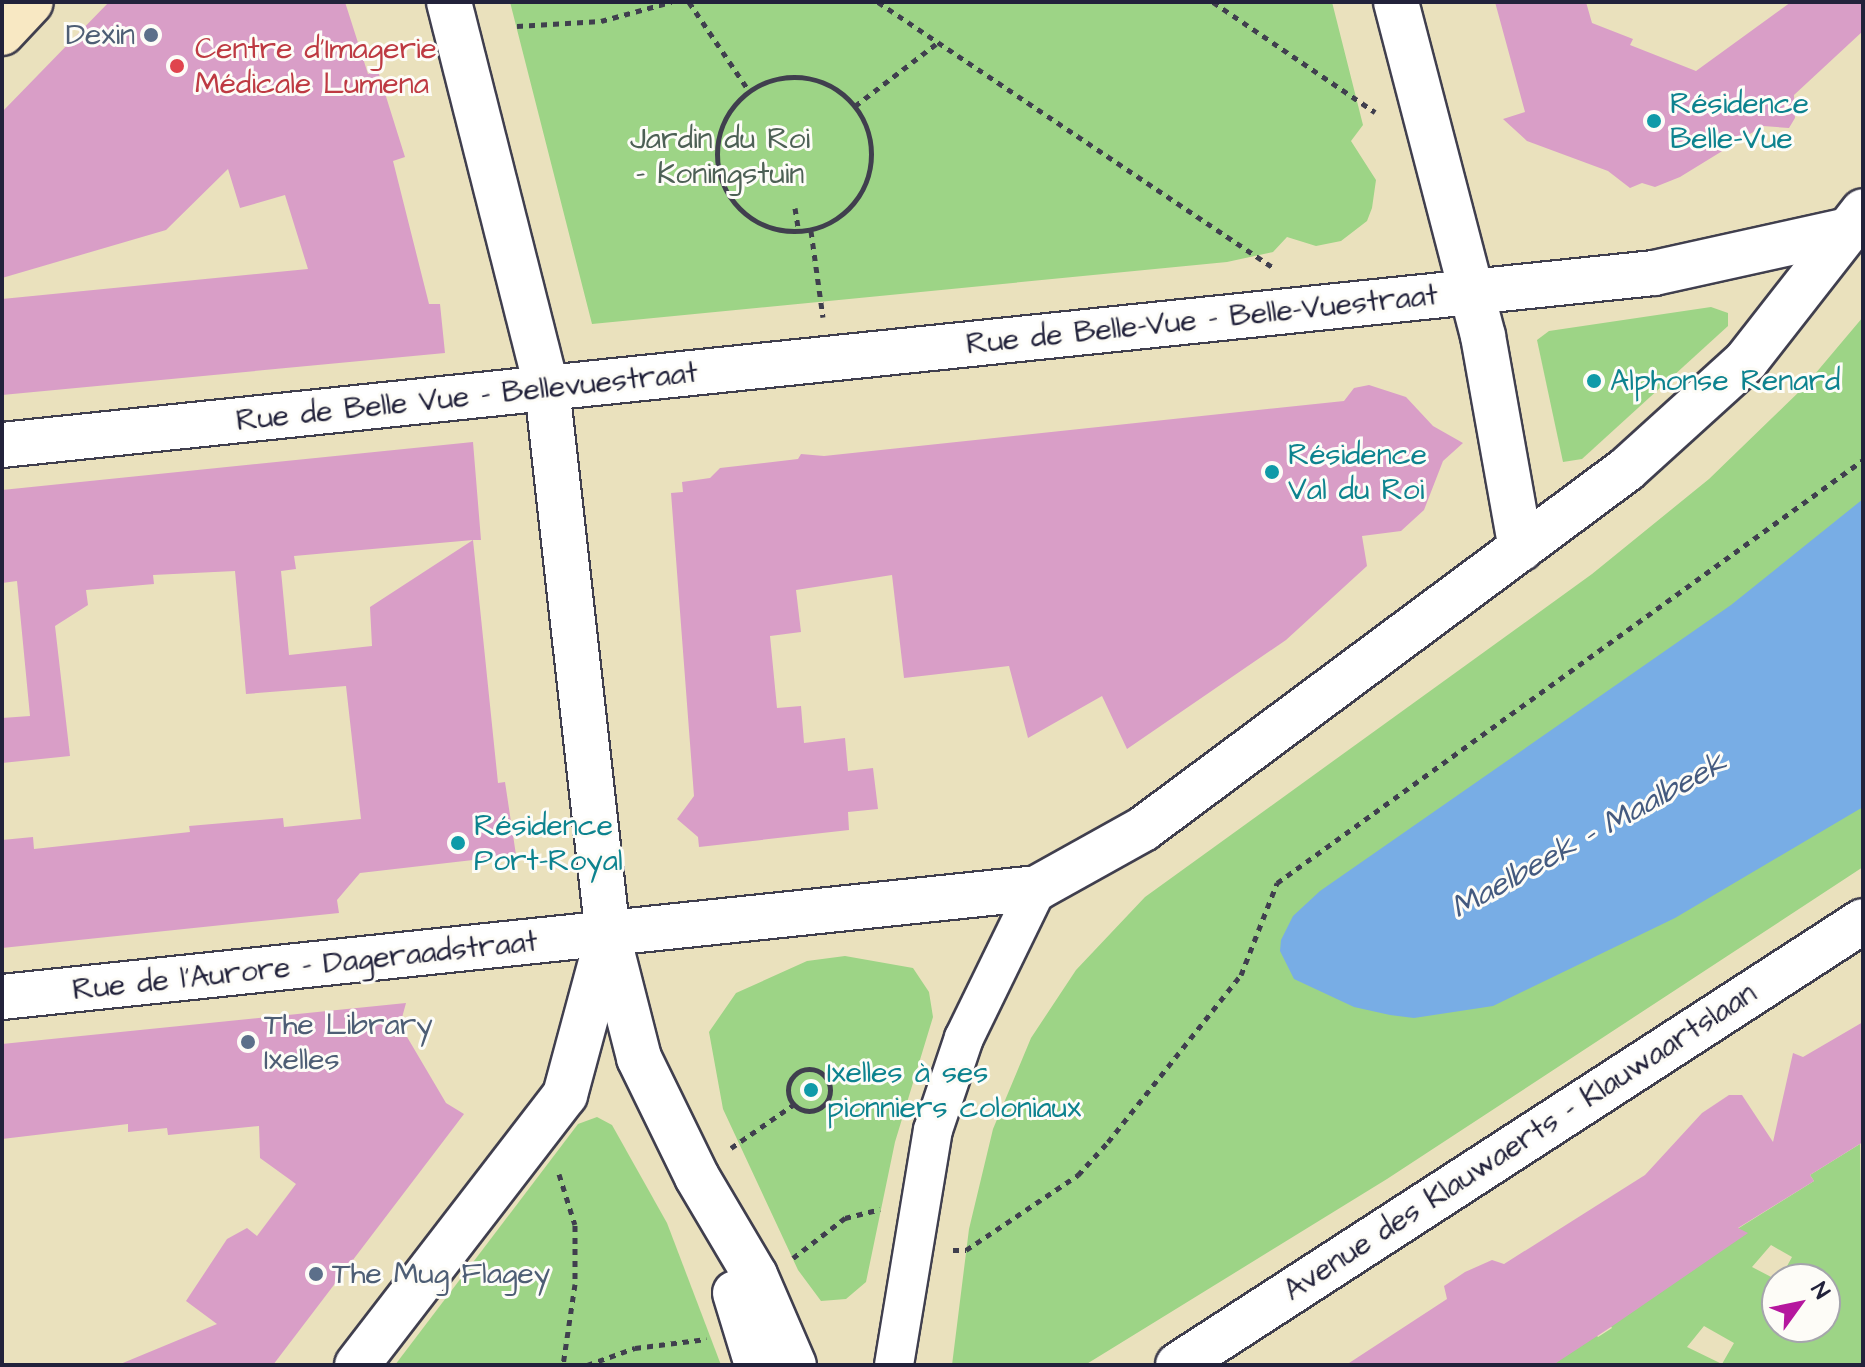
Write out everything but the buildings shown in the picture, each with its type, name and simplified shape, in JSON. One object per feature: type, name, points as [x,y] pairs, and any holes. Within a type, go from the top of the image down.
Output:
[{"type":"main road","points":[[2,33],[31,2]]},
{"type":"street","points":[[449,2],[547,388],[608,936],[639,1058],[712,1164],[794,1365]]},
{"type":"street","points":[[1396,2],[1473,292],[1521,549]]},
{"type":"street","points":[[894,1365],[933,1130],[964,1038],[1037,888],[1143,829],[1627,469],[1746,361],[1856,221]]},
{"type":"street","name":"Rue de Belle-Vue - Belle-Vuestraat","points":[[931,348],[1654,273],[1856,221]]},
{"type":"street","name":"Rue de Belle Vue - Bellevuestraat","points":[[2,445],[931,348]]},
{"type":"street","name":"Rue de l'Aurore - Dageraadstraat","points":[[2,997],[608,936],[1037,888]]},
{"type":"street","name":"Avenue des Klauwaerts - Klauwaartslaan","points":[[1178,1365],[1863,921]]},
{"type":"street","points":[[357,1365],[565,1095],[608,936]]},
{"type":"street","points":[[712,1164],[757,1365]]},
{"type":"path","points":[[517,26],[601,21],[671,2]]},
{"type":"path","points":[[689,2],[749,91]]},
{"type":"path","points":[[878,2],[1275,270]]},
{"type":"path","points":[[1213,2],[1375,112]]},
{"type":"path","points":[[855,106],[936,44]]},
{"type":"path","points":[[770,80],[817,80],[855,106],[868,129],[868,181],[855,204],[836,221],[811,231],[799,232],[756,222],[726,191],[717,148],[722,126],[749,91],[770,80]]},
{"type":"path","points":[[795,208],[799,232]]},
{"type":"path","points":[[811,231],[823,319]]},
{"type":"path","points":[[914,1251],[966,1250],[1078,1175],[1241,975],[1277,883],[1863,460]]},
{"type":"path","points":[[809,1068],[828,1078],[831,1091],[826,1105],[813,1111],[793,1105],[788,1085],[796,1073],[809,1068]]},
{"type":"path","points":[[712,1164],[793,1105]]},
{"type":"path","points":[[556,1165],[575,1225],[575,1284],[563,1365]]},
{"type":"path","points":[[782,1266],[845,1218],[892,1206],[921,1207]]},
{"type":"path","points":[[587,1365],[635,1348],[715,1338]]},
{"type":"green space","name":"Jardin du Roi - Koningstuin","points":[[510,2],[1332,2],[1363,125],[1351,141],[1376,180],[1372,208],[1367,221],[1341,241],[1316,246],[1287,237],[1273,252],[1227,262],[592,324]]},
{"type":"green space","points":[[1711,307],[1728,313],[1728,326],[1582,459],[1563,462],[1537,340],[1549,331]]},
{"type":"green space","points":[[1863,317],[1863,867],[1387,1179],[1085,1365],[952,1365],[969,1229],[993,1129],[1031,1038],[1076,970],[1145,897],[1592,574],[1709,479],[1804,387]]},
{"type":"green space","points":[[845,956],[913,968],[929,992],[933,1017],[895,1142],[866,1282],[846,1299],[821,1301],[798,1270],[723,1109],[709,1032],[736,993],[807,961]]},
{"type":"green space","points":[[597,1117],[612,1125],[667,1223],[721,1365],[395,1365],[578,1124]]},
{"type":"green space","points":[[1860,1144],[1863,1365],[1553,1365],[1593,1331],[1598,1337],[1612,1328],[1598,1306],[1715,1243],[1814,1181],[1810,1175]],"holes":[[[1704,1326],[1734,1343],[1722,1364],[1687,1347]]]},
{"type":"water","name":"Maelbeek - Maalbeek","points":[[1863,499],[1863,807],[1675,918],[1493,1006],[1414,1018],[1390,1015],[1354,1007],[1294,979],[1280,951],[1281,940],[1293,916],[1320,891],[1731,605]]},
{"type":"place","name":"Dexin","points":[[151,35]]},
{"type":"place","name":"Centre d'Imagerie Médicale Lumena","points":[[177,66]]},
{"type":"place","name":"Résidence Belle-Vue","points":[[1654,121]]},
{"type":"place","name":"Alphonse Renard","points":[[1594,381]]},
{"type":"place","name":"Résidence Val du Roi","points":[[1272,472]]},
{"type":"place","name":"Résidence Port-Royal","points":[[458,843]]},
{"type":"place","name":"The Library Ixelles","points":[[248,1042]]},
{"type":"place","name":"Ixelles à ses pionniers coloniaux","points":[[811,1090]]},
{"type":"place","name":"The Mug Flagey","points":[[316,1274]]}]
